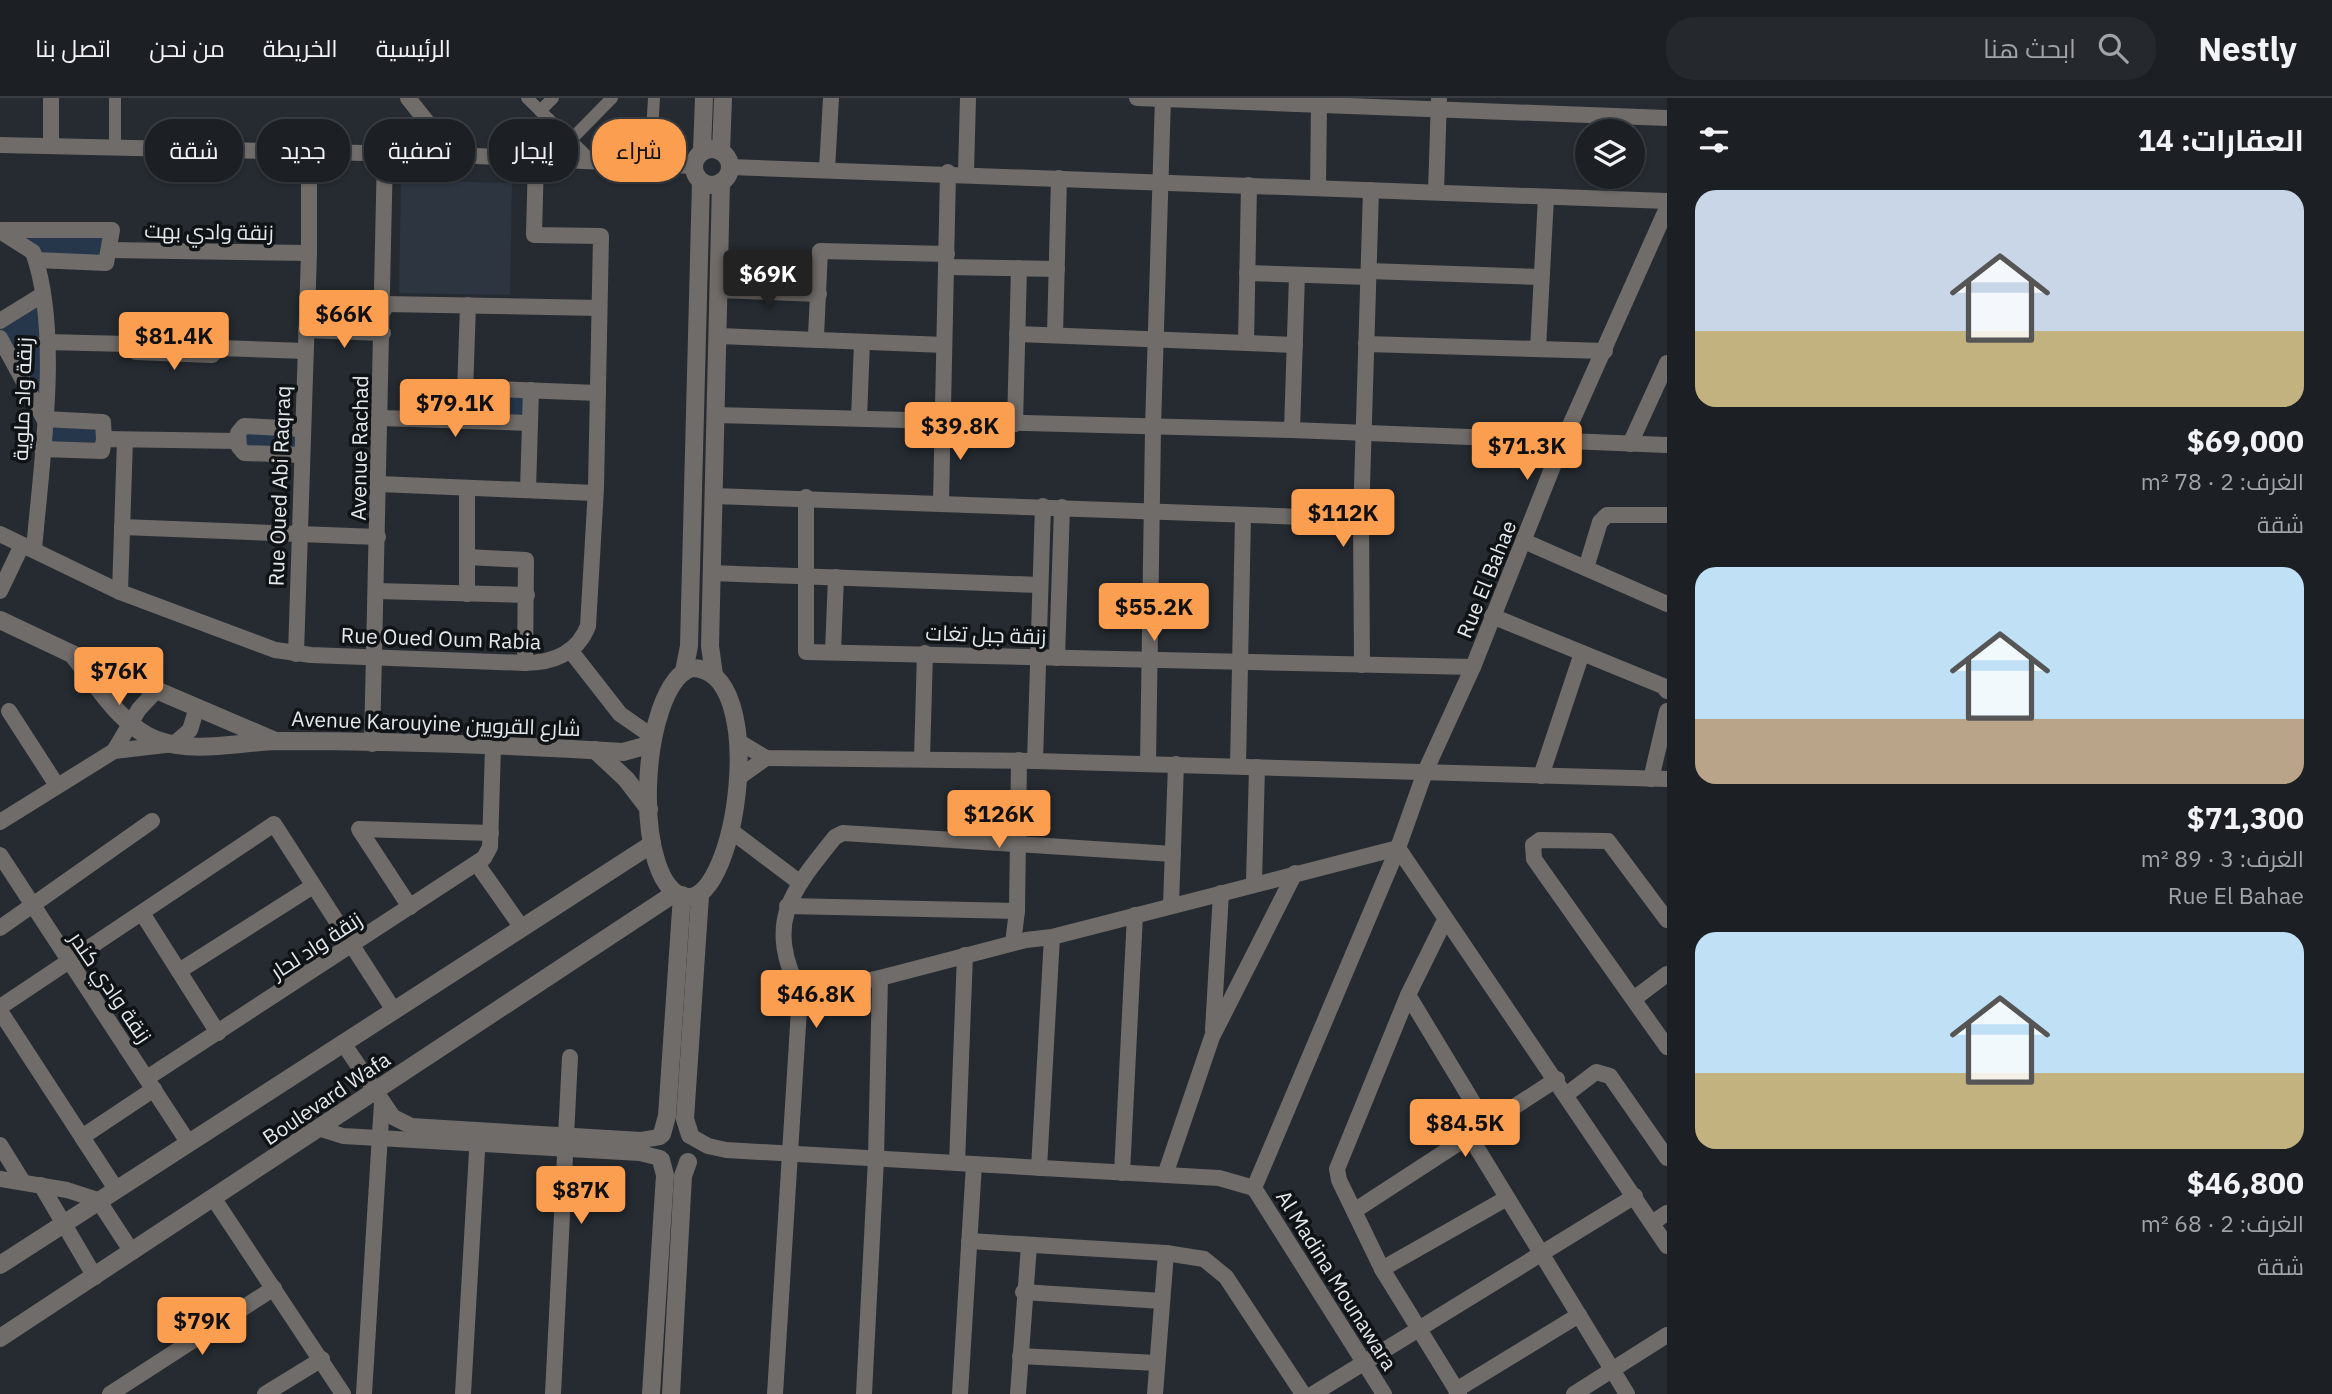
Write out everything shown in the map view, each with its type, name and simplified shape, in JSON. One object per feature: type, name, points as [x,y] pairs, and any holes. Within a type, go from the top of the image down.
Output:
[{"type":"street","points":[[51,98],[51,145]]},
{"type":"street","points":[[115,98],[115,147]]},
{"type":"street","points":[[408,98],[425,119]]},
{"type":"street","points":[[527,98],[549,119]]},
{"type":"street","points":[[540,111],[553,98]]},
{"type":"street","points":[[578,133],[612,98]]},
{"type":"street","points":[[653,119],[654,98]]},
{"type":"street","points":[[685,895],[659,874],[652,844],[649,809],[652,740],[666,695],[684,671],[689,646],[699,166],[704,98]]},
{"type":"street","points":[[685,895],[706,890],[717,870],[730,830],[738,778],[738,741],[731,706],[714,675],[709,646],[718,290],[724,167],[723,98]]},
{"type":"street","points":[[827,170],[831,98]]},
{"type":"street","points":[[966,173],[968,98]]},
{"type":"street","points":[[1137,98],[1572,106],[1667,118]]},
{"type":"street","points":[[1148,764],[1151,512],[1163,98]]},
{"type":"street","points":[[1318,188],[1319,103]]},
{"type":"street","points":[[1436,192],[1439,104]]},
{"type":"street","points":[[0,145],[257,151]]},
{"type":"street","points":[[578,147],[592,161]]},
{"type":"street","points":[[699,166],[712,149],[724,167]]},
{"type":"street","points":[[578,160],[592,161]]},
{"type":"street","points":[[686,165],[699,166]]},
{"type":"street","points":[[699,166],[711,185],[724,167]]},
{"type":"street","points":[[724,167],[966,173],[1159,183],[1667,201]]},
{"type":"street","points":[[941,502],[948,173]]},
{"type":"street","points":[[1055,335],[1059,178]]},
{"type":"street","name":"Rue Oued Abi Raqraq","points":[[296,654],[309,182]]},
{"type":"street","name":"Avenue Rachad","points":[[372,744],[385,182]]},
{"type":"street","name":"Rue Oued Oum Rabia","points":[[0,534],[120,592],[249,641],[296,654],[524,663],[550,662],[570,650],[580,642],[588,626],[595,493],[601,236],[534,234],[535,182]]},
{"type":"street","points":[[1246,343],[1249,186]]},
{"type":"street","points":[[1362,665],[1361,519],[1371,190]]},
{"type":"street","points":[[1538,349],[1546,197]]},
{"type":"street","name":"Rue El Bahae","points":[[1254,1188],[1398,848],[1425,772],[1473,667],[1563,441],[1667,208]]},
{"type":"street","points":[[0,230],[110,229],[109,250]]},
{"type":"street","points":[[0,230],[34,256]]},
{"type":"street","name":"زنقة وادي بهت","points":[[34,256],[106,263],[109,250],[309,253]]},
{"type":"street","points":[[817,340],[820,251],[1057,269]]},
{"type":"street","name":"زنقة واد ملوية","points":[[28,548],[42,450],[46,342],[42,295],[34,256]]},
{"type":"street","points":[[1015,424],[1019,268]]},
{"type":"street","points":[[1247,273],[1541,277]]},
{"type":"street","points":[[1292,430],[1297,275]]},
{"type":"street","points":[[718,290],[819,293]]},
{"type":"street","points":[[0,321],[42,295]]},
{"type":"street","points":[[464,421],[468,305]]},
{"type":"street","points":[[307,308],[468,305],[599,308]]},
{"type":"street","points":[[306,330],[383,332]]},
{"type":"street","points":[[1017,334],[1295,345]]},
{"type":"street","points":[[46,342],[128,344],[136,335],[214,339],[219,348],[305,351]]},
{"type":"street","points":[[718,336],[944,345]]},
{"type":"street","points":[[0,338],[44,419],[103,422],[102,451],[42,450]]},
{"type":"street","points":[[859,418],[862,342]]},
{"type":"street","points":[[1366,344],[1605,351]]},
{"type":"street","points":[[1630,444],[1667,363]]},
{"type":"street","points":[[466,388],[598,393]]},
{"type":"street","points":[[528,491],[531,390]]},
{"type":"street","points":[[715,415],[1292,430],[1667,445]]},
{"type":"street","points":[[381,418],[530,423]]},
{"type":"street","points":[[301,456],[244,453],[238,441],[239,430],[244,426],[302,429]]},
{"type":"street","points":[[104,439],[238,441]]},
{"type":"street","points":[[120,592],[125,440]]},
{"type":"street","points":[[379,484],[595,493]]},
{"type":"street","points":[[467,488],[467,594]]},
{"type":"street","points":[[713,496],[806,497],[1361,519]]},
{"type":"street","points":[[806,497],[806,575]]},
{"type":"street","points":[[1013,943],[1017,911],[1017,845],[1039,657],[1043,506]]},
{"type":"street","points":[[1057,658],[1062,507]]},
{"type":"street","points":[[1586,568],[1600,522],[1607,515],[1667,515]]},
{"type":"street","points":[[1237,766],[1243,516]]},
{"type":"street","points":[[122,527],[378,537]]},
{"type":"street","points":[[1524,541],[1667,604]]},
{"type":"street","points":[[0,591],[28,548]]},
{"type":"street","points":[[467,557],[524,559],[527,595],[524,663]]},
{"type":"street","points":[[711,573],[1040,585]]},
{"type":"street","name":"زنقة جبل تغات","points":[[806,575],[806,652],[1473,667]]},
{"type":"street","points":[[834,652],[836,577]]},
{"type":"street","points":[[376,591],[527,595]]},
{"type":"street","points":[[1492,616],[1663,686],[1667,691]]},
{"type":"street","name":"Avenue Karouyine شارع القرويين","points":[[0,620],[72,654],[276,741]]},
{"type":"street","points":[[570,650],[620,713],[652,740]]},
{"type":"street","points":[[922,758],[925,653]]},
{"type":"street","points":[[1541,776],[1582,653]]},
{"type":"street","name":"Avenue Karouyine شارع القرويين","points":[[72,654],[131,724],[146,735],[174,744],[200,747],[276,741],[623,752],[652,740]]},
{"type":"street","points":[[684,671],[699,668],[714,675]]},
{"type":"street","points":[[114,751],[157,690]]},
{"type":"street","points":[[0,822],[114,751],[174,744],[190,730],[197,707]]},
{"type":"street","points":[[9,711],[56,785]]},
{"type":"street","points":[[738,741],[766,758],[1027,760],[1659,779],[1667,711]]},
{"type":"street","points":[[494,747],[491,833],[488,853],[477,864],[522,928]]},
{"type":"street","name":"Avenue Karouyine شارع القرويين","points":[[595,750],[626,779],[649,809]]},
{"type":"street","points":[[738,778],[766,758]]},
{"type":"street","points":[[1171,904],[1176,764]]},
{"type":"street","points":[[1254,883],[1257,767]]},
{"type":"street","points":[[0,928],[152,821]]},
{"type":"street","points":[[116,1189],[0,1009],[274,824],[350,947],[393,1009]]},
{"type":"street","points":[[410,907],[359,829],[491,833]]},
{"type":"street","points":[[730,830],[799,883]]},
{"type":"street","points":[[775,1394],[800,993],[784,956],[783,941],[787,906],[799,883],[835,837],[843,833],[1173,854]]},
{"type":"street","points":[[1667,920],[1608,841],[1540,840],[1533,845],[1534,859],[1635,998],[1667,1048]]},
{"type":"street","name":"Boulevard Wafa","points":[[0,1265],[652,844]]},
{"type":"street","points":[[800,993],[880,978],[1013,943],[1052,937],[1171,904],[1398,848],[1667,1245]]},
{"type":"street","name":"زنقة وادي كندر","points":[[0,855],[188,1142]]},
{"type":"street","name":"زنقة واد لحار","points":[[82,1138],[218,1033],[477,864]]},
{"type":"street","points":[[1165,1175],[1212,1037],[1295,873]]},
{"type":"street","points":[[179,971],[313,886]]},
{"type":"street","points":[[1212,1037],[1221,893]]},
{"type":"street","points":[[651,1394],[665,1175],[657,1147],[667,1116],[685,895]]},
{"type":"street","points":[[671,1394],[682,1176],[695,1149],[685,1119],[685,895]]},
{"type":"street","name":"Boulevard Wafa","points":[[0,1338],[321,1129],[379,1097],[685,895]]},
{"type":"street","points":[[787,906],[1017,911]]},
{"type":"street","points":[[142,913],[218,1033]]},
{"type":"street","points":[[1122,1173],[1135,915]]},
{"type":"street","points":[[1446,920],[1408,995],[1339,1160],[1339,1180],[1382,1269],[1422,1328],[1457,1392],[1579,1315]]},
{"type":"street","points":[[1039,1168],[1052,937]]},
{"type":"street","points":[[957,1163],[965,955]]},
{"type":"street","points":[[1635,998],[1667,974]]},
{"type":"street","points":[[864,1394],[876,1159],[880,978]]},
{"type":"street","points":[[1408,995],[1486,1124]]},
{"type":"street","points":[[343,1043],[393,1117],[411,1126],[477,1137]]},
{"type":"street","points":[[553,1394],[570,1057]]},
{"type":"street","points":[[1567,1094],[1597,1072],[1610,1076],[1667,1158]]},
{"type":"street","points":[[1354,1210],[1557,1079]]},
{"type":"street","points":[[364,1394],[380,1139],[379,1097]]},
{"type":"street","points":[[321,1129],[343,1136],[380,1139],[477,1137],[566,1143],[640,1153],[674,1166],[726,1150]]},
{"type":"street","points":[[566,1143],[642,1140],[676,1129],[708,1146],[726,1150],[1219,1178],[1254,1188]]},
{"type":"street","points":[[1469,1135],[1628,1394]]},
{"type":"street","points":[[463,1394],[477,1137]]},
{"type":"street","points":[[0,1145],[23,1182]]},
{"type":"street","points":[[960,1394],[974,1164]]},
{"type":"street","points":[[0,1179],[41,1185],[98,1200],[132,1252]]},
{"type":"street","points":[[41,1185],[61,1224],[94,1277]]},
{"type":"street","name":"Al Madina Mounawara","points":[[1254,1188],[1271,1210],[1384,1394]]},
{"type":"street","points":[[1313,1394],[1635,1196]]},
{"type":"street","points":[[1382,1269],[1507,1198]]},
{"type":"street","points":[[214,1199],[343,1394]]},
{"type":"street","points":[[1651,1223],[1667,1213]]},
{"type":"street","points":[[968,1241],[1166,1253],[1204,1259],[1226,1277],[1303,1394]]},
{"type":"street","points":[[1018,1394],[1023,1292],[1029,1245]]},
{"type":"street","points":[[1155,1394],[1166,1253]]},
{"type":"street","points":[[110,1394],[274,1288]]},
{"type":"street","points":[[1023,1292],[1162,1301]]},
{"type":"street","points":[[1574,1394],[1667,1335]]},
{"type":"street","points":[[1020,1356],[1157,1363]]},
{"type":"street","points":[[265,1394],[322,1359]]},
{"type":"shaded area","points":[[401,182],[512,183],[510,295],[399,293]]},
{"type":"shaded area","points":[[0,231],[111,231],[104,262],[36,256]]},
{"type":"shaded area","points":[[42,295],[44,419],[0,326]]},
{"type":"shaded area","points":[[466,388],[531,390],[530,423],[464,421]]},
{"type":"shaded area","points":[[44,419],[105,428],[104,449],[42,449]]},
{"type":"shaded area","points":[[302,429],[301,455],[244,453],[239,430]]}]
